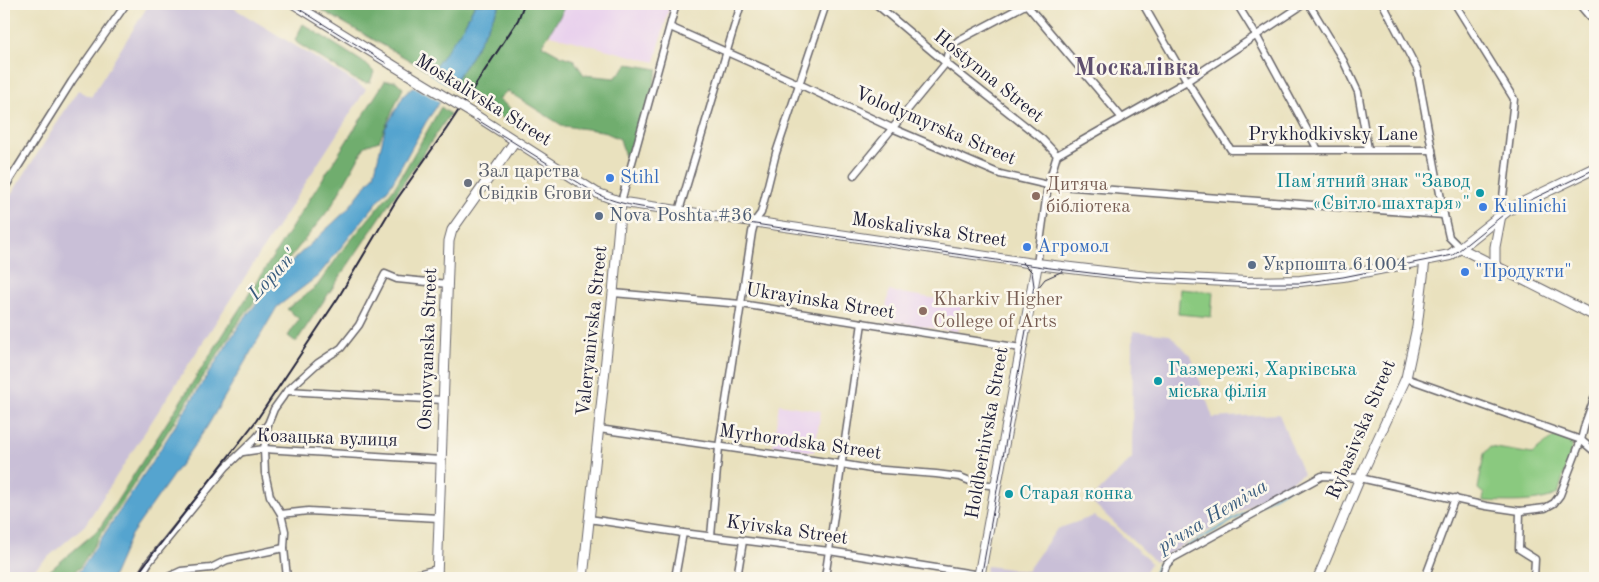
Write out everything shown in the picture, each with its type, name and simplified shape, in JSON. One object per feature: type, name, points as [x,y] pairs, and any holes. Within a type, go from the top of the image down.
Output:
[{"type":"main road","name":"Moskalivska Street","points":[[1037,264],[1147,277],[1247,282],[1300,282],[1342,276],[1450,255],[1518,204],[1595,168]]},
{"type":"main road","name":"Holdberhivska Street","points":[[980,577],[1037,264]]},
{"type":"street","points":[[4,189],[72,81],[126,4]]},
{"type":"street","name":"Moskalivska Street","points":[[294,4],[599,194],[621,202],[1037,264]]},
{"type":"street","name":"Valeryanivska Street","points":[[583,578],[621,202],[676,4]]},
{"type":"street","points":[[679,211],[741,4]]},
{"type":"street","points":[[711,536],[719,446],[752,232],[761,213],[776,153],[826,4]]},
{"type":"street","name":"Hostynna Street","points":[[876,4],[946,63],[1042,139],[1057,154]]},
{"type":"street","points":[[854,175],[946,63],[946,54],[950,48],[959,40],[1026,4],[1122,118]]},
{"type":"street","points":[[1143,4],[1187,80]]},
{"type":"street","points":[[1237,4],[1256,35],[1318,150]]},
{"type":"street","points":[[1037,264],[1048,185],[1057,154],[1187,80],[1304,4]]},
{"type":"street","points":[[1309,4],[1343,60],[1358,92],[1368,149]]},
{"type":"street","points":[[1383,4],[1417,69],[1449,237],[1460,248],[1595,316]]},
{"type":"street","points":[[1455,4],[1514,99],[1501,215],[1495,247],[1495,266]]},
{"type":"street","points":[[1579,4],[1595,23]]},
{"type":"street","name":"Volodymyrska Street","points":[[670,27],[799,84],[892,128],[1000,174],[1048,185],[1444,215]]},
{"type":"street","name":"Prykhodkivsky Lane","points":[[1187,80],[1231,150],[1432,150]]},
{"type":"street","name":"Osnovyanska Street","points":[[437,574],[449,241],[452,230],[515,141]]},
{"type":"street","name":"Rybasivska Street","points":[[1318,578],[1360,478],[1406,378],[1417,326],[1425,260]]},
{"type":"street","points":[[287,578],[281,514],[270,496],[265,473],[264,450],[268,424],[274,409],[287,391],[318,362],[342,348],[359,325],[385,274],[397,279],[448,284]]},
{"type":"street","name":"Ukrayinska Street","points":[[613,293],[741,304],[1021,348]]},
{"type":"street","points":[[825,578],[862,323]]},
{"type":"street","points":[[1406,378],[1510,413],[1582,440],[1595,452]]},
{"type":"street","points":[[287,391],[443,400]]},
{"type":"street","points":[[1161,578],[1167,564],[1173,558],[1322,476],[1360,478],[1486,506],[1520,511],[1546,508],[1554,503],[1560,495],[1582,440],[1585,424],[1595,396]]},
{"type":"street","points":[[139,578],[226,468],[268,424]]},
{"type":"street","name":"Myrhorodska Street","points":[[599,429],[871,470],[960,477],[975,483],[996,486]]},
{"type":"street","name":"Козацька вулиця","points":[[242,452],[264,450],[441,460]]},
{"type":"street","points":[[1425,578],[1455,498]]},
{"type":"street","points":[[281,514],[308,511],[439,518]]},
{"type":"street","points":[[1520,511],[1519,550],[1535,559],[1534,578]]},
{"type":"street","name":"Kyivska Street","points":[[590,519],[683,533],[829,551],[980,577]]},
{"type":"street","points":[[675,578],[683,533]]},
{"type":"street","points":[[737,578],[743,541]]},
{"type":"street","points":[[166,578],[181,571],[211,568],[227,560],[284,548]]},
{"type":"street","points":[[402,578],[437,574]]},
{"type":"shaded area","points":[[149,4],[227,4],[366,89],[85,525],[24,578],[4,578],[4,206],[78,90],[91,97]]},
{"type":"shaded area","points":[[559,4],[670,4],[655,62],[550,35]]},
{"type":"shaded area","name":"Kharkiv Higher College of Arts","points":[[889,291],[962,303],[957,332],[884,320]]},
{"type":"shaded area","name":"Газмережі, Харківська міська філія","points":[[1133,331],[1170,335],[1191,356],[1213,418],[1279,414],[1303,474],[1155,562],[1090,500],[1132,458]]},
{"type":"shaded area","points":[[779,404],[821,411],[814,452],[773,446]]},
{"type":"shaded area","points":[[1094,516],[1115,529],[1151,563],[1142,578],[985,578],[987,566],[1027,571],[1057,529]]},
{"type":"green space","points":[[311,4],[475,4],[465,24],[433,71],[430,72]]},
{"type":"green space","points":[[500,4],[564,4],[562,13],[542,45],[574,60],[584,75],[615,78],[628,64],[658,69],[639,137],[627,164],[620,139],[602,131],[563,126],[507,91],[499,99],[524,120],[518,129],[454,82],[471,57]]},
{"type":"green space","points":[[303,24],[366,64],[374,72],[370,82],[366,83],[356,80],[297,43],[295,40]]},
{"type":"green space","points":[[385,81],[396,81],[403,88],[379,141],[365,146],[331,207],[240,320],[80,567],[67,578],[41,578],[99,529]]},
{"type":"green space","points":[[441,107],[450,114],[296,342],[288,336],[299,319],[287,309],[317,286],[342,251],[395,187]]},
{"type":"green space","points":[[1180,289],[1213,292],[1211,317],[1178,314]]},
{"type":"green space","points":[[1555,436],[1572,442],[1558,494],[1531,501],[1483,501],[1484,494],[1478,489],[1484,454],[1490,447],[1532,454]]},
{"type":"water","points":[[475,4],[500,4],[471,57],[426,122],[391,185],[318,276],[277,307],[207,427],[131,535],[113,576],[111,578],[71,578],[81,569],[242,321],[292,261],[346,211],[374,175],[385,129],[404,95],[433,70],[465,24]]},
{"type":"pier","points":[[426,72],[453,88],[442,103],[411,85]]},
{"type":"waterway","name":"річка Нетіча","points":[[1179,551],[1294,485]]},
{"type":"waterway","name":"річка Нетіча","points":[[1151,578],[1161,561],[1173,555]]},
{"type":"tram line","points":[[291,4],[592,191],[610,199],[641,207],[1050,268],[1115,276],[1248,283],[1301,283],[1343,277],[1453,255],[1508,211],[1595,169]]},
{"type":"tram line","points":[[981,578],[1034,286],[1032,272],[1022,262]]},
{"type":"tram line","points":[[1034,293],[1045,279],[1063,271]]},
{"type":"railway","points":[[135,578],[256,421],[338,298],[397,199],[447,128],[518,20],[524,4]]},
{"type":"place","name":"Stihl","points":[[610,178]]},
{"type":"place","name":"Зал царства Свідків Єгови","points":[[468,183]]},
{"type":"place","name":"Пам'ятний знак \"Завод «Світло шахтаря»\"","points":[[1480,193]]},
{"type":"place","name":"Дитяча бібліотека","points":[[1036,196]]},
{"type":"place","name":"Kulinichi","points":[[1483,207]]},
{"type":"place","name":"Nova Poshta #36","points":[[599,216]]},
{"type":"place","name":"Агромол","points":[[1027,247]]},
{"type":"place","name":"Укрпошта 61004","points":[[1252,265]]},
{"type":"place","name":"\"Продукти\"","points":[[1465,272]]},
{"type":"place","name":"Kharkiv Higher College of Arts","points":[[923,311]]},
{"type":"place","name":"Газмережі, Харківська міська філія","points":[[1158,381]]},
{"type":"place","name":"Старая конка","points":[[1009,494]]},
{"type":"district","name":"Москалівка","points":[[1137,69]]},
{"type":"water label","name":"Lopan'","points":[[273,276]]}]
